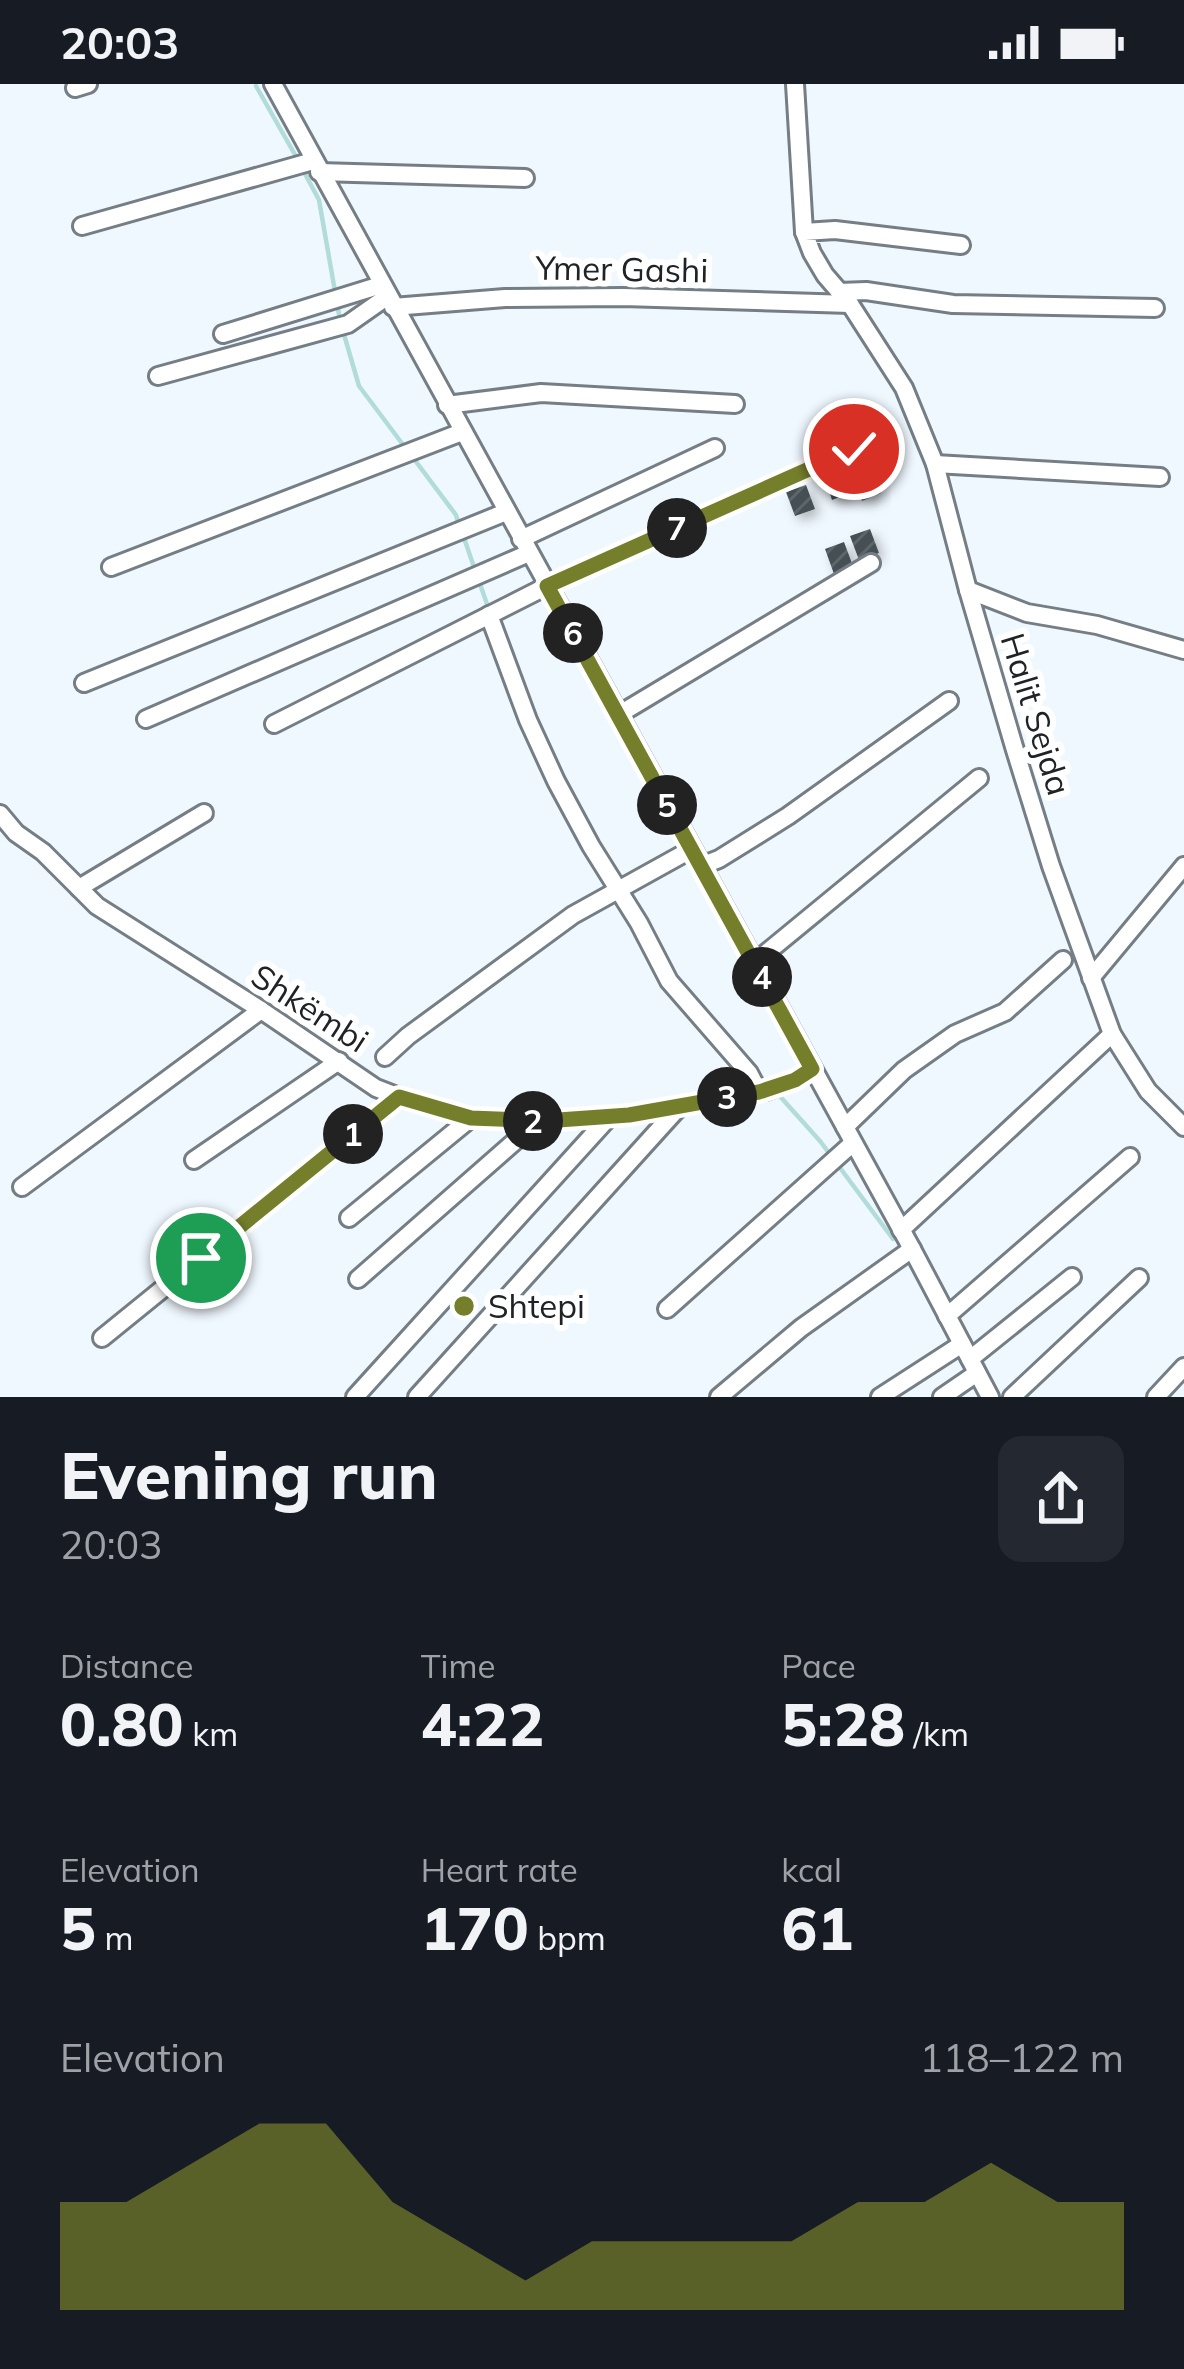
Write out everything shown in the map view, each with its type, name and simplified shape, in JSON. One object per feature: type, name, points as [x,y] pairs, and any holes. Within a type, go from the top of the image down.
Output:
[{"type":"street","points":[[273,84],[308,165],[448,405],[990,1397]]},
{"type":"street","points":[[795,84],[804,232],[835,230],[961,245]]},
{"type":"street","points":[[82,226],[308,165],[525,178]]},
{"type":"street","name":"Halit Sejda","points":[[804,232],[812,253],[904,388],[935,464],[1051,866],[1112,1034],[1148,1091],[1184,1126]]},
{"type":"street","name":"Ymer Gashi","points":[[223,334],[335,299],[387,296],[844,298],[866,292],[953,304],[1155,308]]},
{"type":"street","points":[[158,376],[341,326],[387,296]]},
{"type":"street","points":[[448,405],[541,393],[735,404]]},
{"type":"street","points":[[111,567],[462,432]]},
{"type":"street","points":[[146,719],[477,576],[525,546],[716,448]]},
{"type":"street","points":[[274,724],[547,586],[854,449]]},
{"type":"street","points":[[935,464],[1160,477]]},
{"type":"street","points":[[84,683],[506,512]]},
{"type":"street","points":[[618,716],[871,563]]},
{"type":"street","points":[[968,590],[1027,613],[1097,625],[1184,650]]},
{"type":"street","points":[[493,613],[528,720],[556,782],[591,846],[622,886],[669,981],[749,1073],[769,1089]]},
{"type":"street","points":[[701,866],[788,816],[949,701]]},
{"type":"street","points":[[754,963],[980,778]]},
{"type":"street","points":[[80,888],[204,813]]},
{"type":"street","name":"Shkëmbi","points":[[0,814],[8,836],[43,852],[98,907],[376,1088],[399,1097],[471,1118],[609,1117],[769,1089],[812,1069]]},
{"type":"street","points":[[385,1057],[573,915],[692,849]]},
{"type":"street","points":[[1091,978],[1184,866]]},
{"type":"street","points":[[667,1309],[849,1135],[904,1070],[955,1034],[1005,1012],[1063,959]]},
{"type":"street","points":[[22,1187],[261,1010]]},
{"type":"street","points":[[901,1230],[1112,1034]]},
{"type":"street","points":[[194,1160],[339,1061]]},
{"type":"street","points":[[102,1338],[399,1097]]},
{"type":"street","points":[[418,1397],[680,1106]]},
{"type":"street","points":[[355,1397],[609,1117]]},
{"type":"street","points":[[349,1218],[471,1118]]},
{"type":"street","points":[[358,1280],[538,1121]]},
{"type":"street","points":[[947,1316],[1130,1157]]},
{"type":"street","points":[[719,1397],[801,1328],[912,1249]]},
{"type":"street","points":[[942,1397],[970,1359],[1072,1277]]},
{"type":"street","points":[[1012,1397],[1139,1278]]},
{"type":"street","points":[[880,1397],[970,1359]]},
{"type":"street","points":[[1156,1397],[1184,1367]]},
{"type":"building","points":[[843,468],[852,492],[832,500],[824,476]]},
{"type":"building","points":[[872,469],[881,493],[862,501],[853,477]]},
{"type":"building","points":[[806,485],[815,509],[795,516],[786,492]]},
{"type":"building","points":[[870,529],[879,553],[859,560],[850,536]]},
{"type":"building","points":[[844,542],[853,566],[834,574],[825,549]]},
{"type":"waterway","points":[[256,86],[298,160]]},
{"type":"waterway","points":[[303,170],[319,200],[340,320]]},
{"type":"waterway","points":[[343,331],[359,386],[404,446]]},
{"type":"waterway","points":[[411,455],[459,525]]},
{"type":"waterway","points":[[463,535],[475,570]]},
{"type":"waterway","points":[[479,581],[489,610]]},
{"type":"waterway","points":[[777,1093],[820,1141],[893,1239]]},
{"type":"place","name":"Shtepi","points":[[464,1306]]},
{"type":"route","points":[[201,1258],[399,1097],[471,1118],[544,1121],[629,1115],[759,1092],[812,1069],[547,586],[854,449]]}]
